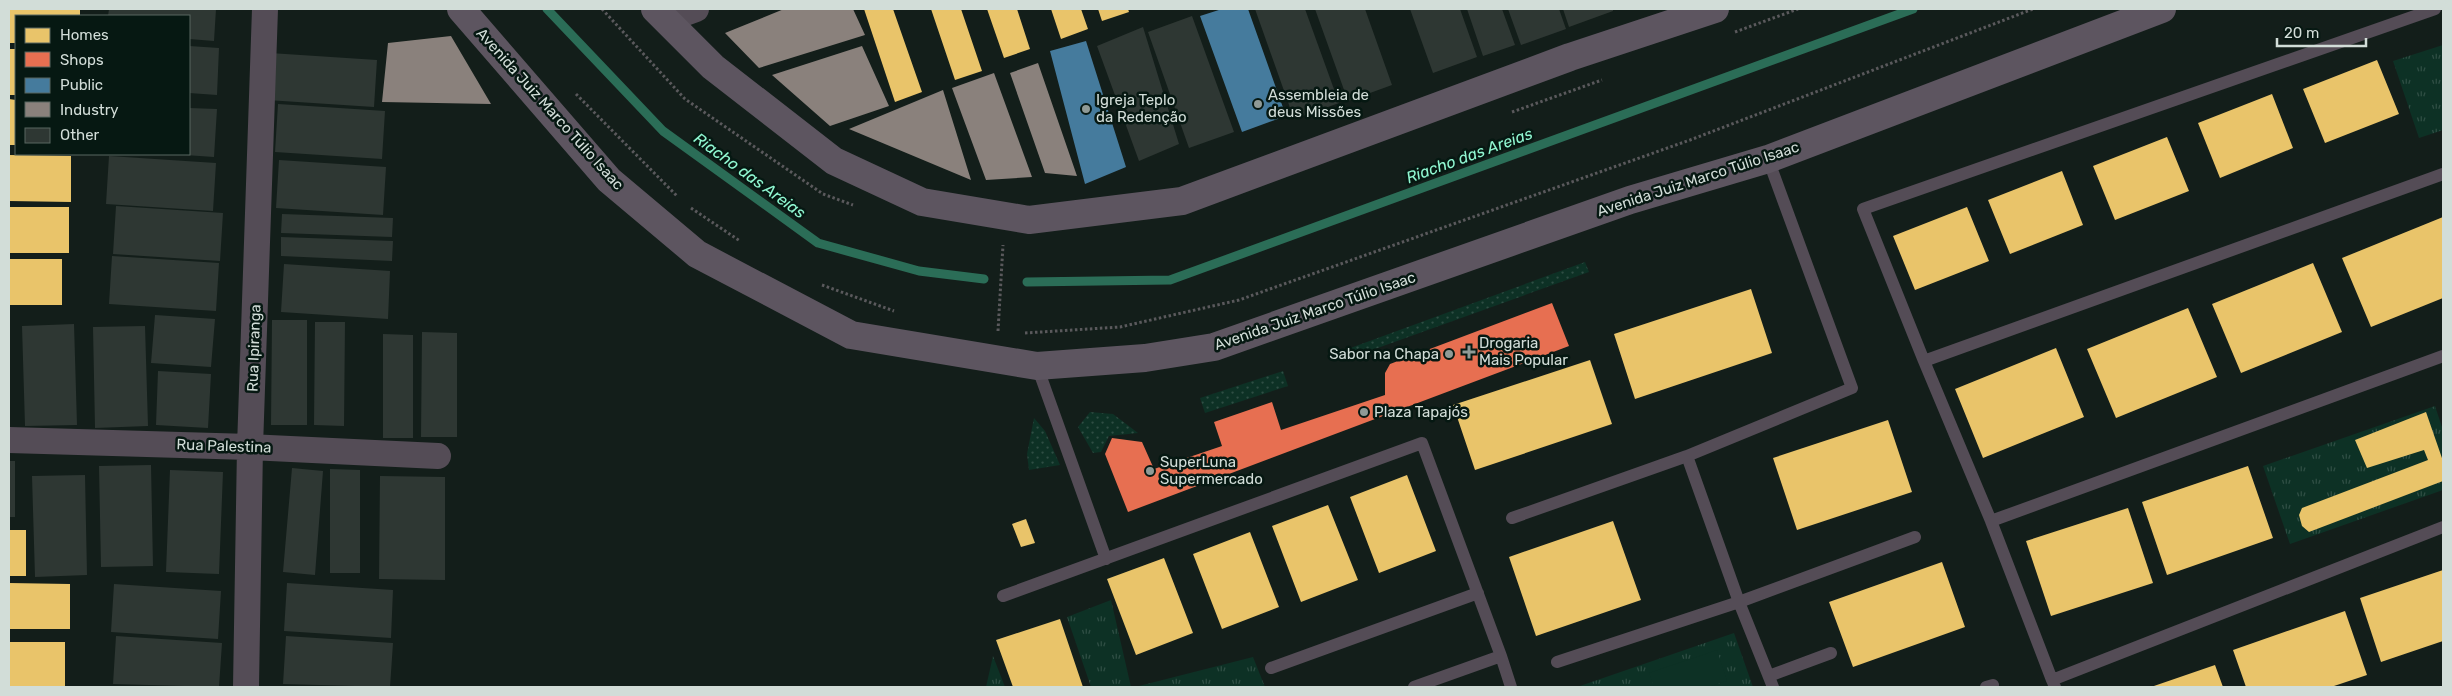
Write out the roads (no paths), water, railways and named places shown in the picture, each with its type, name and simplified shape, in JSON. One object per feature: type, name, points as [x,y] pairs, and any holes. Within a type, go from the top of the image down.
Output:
[{"type":"main road","name":"Avenida Juiz Marco Túlio Isaac","points":[[461,9],[609,180],[697,254],[851,334],[1037,366],[1145,358],[1214,348],[1630,200],[1768,159],[2162,9]]},
{"type":"main road","points":[[660,14],[713,66],[834,161],[922,202],[1029,220],[1182,201],[1570,57],[1715,9]]},
{"type":"street","name":"Rua Ipiranga","points":[[246,687],[250,447],[265,9]]},
{"type":"street","points":[[660,14],[696,9]]},
{"type":"street","name":"Rua Palestina","points":[[9,440],[250,447],[438,456]]},
{"type":"lane","points":[[2435,9],[1863,209],[1991,521],[2053,683],[2443,527]]},
{"type":"lane","points":[[1512,518],[1687,456],[1852,388],[1768,159]]},
{"type":"lane","points":[[1924,361],[2443,174]]},
{"type":"lane","points":[[1991,521],[2443,356]]},
{"type":"lane","points":[[1037,366],[1106,559]]},
{"type":"lane","points":[[1003,596],[1422,443],[1511,687]]},
{"type":"lane","points":[[1687,456],[1739,602],[1771,682],[1831,653]]},
{"type":"lane","points":[[1557,662],[1739,602],[1915,537]]},
{"type":"lane","points":[[1271,668],[1478,593]]},
{"type":"lane","points":[[1414,687],[1501,656]]},
{"type":"waterway","name":"Riacho das Areias","points":[[547,9],[663,131],[818,243],[919,271],[984,279]]},
{"type":"waterway","name":"Riacho das Areias","points":[[1027,282],[1170,280],[1913,9]]},
{"type":"place","name":"Assembleia de deus Missões","points":[[1258,104]]},
{"type":"place","name":"Igreja Teplo da Redenção","points":[[1086,109]]},
{"type":"place","name":"Drogaria Mais Popular","points":[[1469,352]]},
{"type":"place","name":"Sabor na Chapa","points":[[1449,354]]},
{"type":"place","name":"Plaza Tapajós","points":[[1364,412]]},
{"type":"place","name":"SuperLuna Supermercado","points":[[1150,471]]}]
